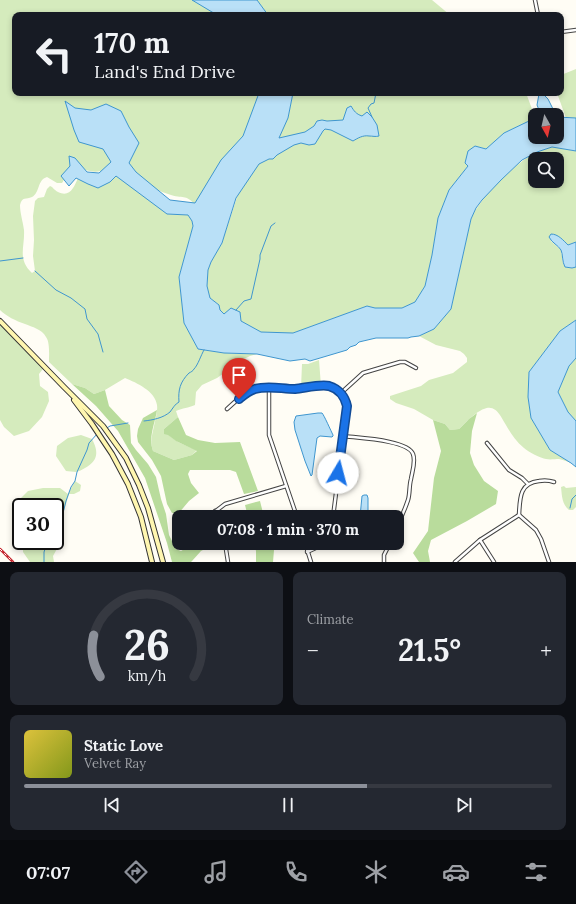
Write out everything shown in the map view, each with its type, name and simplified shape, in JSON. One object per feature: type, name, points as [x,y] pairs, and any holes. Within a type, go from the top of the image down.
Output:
[{"type":"main road","points":[[0,321],[103,426],[126,458],[148,508],[163,562]]},
{"type":"main road","points":[[64,387],[92,424],[112,454],[128,484],[141,517],[152,562]]},
{"type":"street","points":[[531,0],[535,1],[537,12]]},
{"type":"street","points":[[564,32],[576,30]]},
{"type":"street","points":[[341,393],[363,373],[400,362],[405,362],[416,368]]},
{"type":"street","points":[[227,409],[249,391],[256,389],[294,389],[330,386],[341,393],[346,400],[347,406],[334,510]]},
{"type":"street","points":[[269,388],[269,435],[295,510]]},
{"type":"street","points":[[343,436],[391,442],[403,445],[409,449],[413,454],[414,461],[409,485],[408,500],[404,510]]},
{"type":"street","points":[[487,443],[510,470],[528,484]]},
{"type":"street","points":[[519,515],[520,497],[526,485],[531,482],[546,479],[554,482]]},
{"type":"street","points":[[216,510],[225,504],[286,486]]},
{"type":"street","points":[[455,562],[480,540],[519,515]]},
{"type":"street","points":[[519,515],[536,530],[542,540],[549,562]]},
{"type":"street","points":[[480,540],[494,562]]},
{"type":"street","points":[[226,550],[228,562]]},
{"type":"street","points":[[311,550],[307,552],[311,562]]},
{"type":"street","points":[[384,562],[384,555],[386,550]]},
{"type":"green space","points":[[0,0],[213,0],[229,12],[12,12],[12,96],[272,96],[196,206],[187,198],[171,195],[155,189],[112,160],[109,166],[105,169],[95,172],[73,166],[62,183],[57,183],[47,177],[40,184],[35,195],[30,198],[23,199],[20,205],[24,230],[23,258],[27,268],[32,273],[35,271],[33,256],[33,216],[35,201],[38,198],[44,197],[50,186],[58,192],[66,194],[71,191],[78,178],[117,172],[167,214],[188,215],[193,226],[179,277],[184,323],[198,349],[224,353],[257,354],[244,359],[217,378],[202,385],[196,392],[195,405],[176,411],[178,417],[164,429],[175,440],[197,450],[192,455],[174,460],[153,451],[152,438],[157,405],[156,400],[145,388],[125,378],[105,390],[94,394],[85,388],[72,384],[49,362],[48,342],[44,334],[37,329],[11,318],[0,310]]},
{"type":"green space","points":[[257,0],[432,0],[446,12],[266,12]]},
{"type":"green space","points":[[576,69],[576,118],[566,118],[564,108],[562,108],[558,96],[564,96],[564,74]]},
{"type":"green space","points":[[292,96],[527,96],[532,108],[528,108],[528,121],[504,133],[486,149],[475,146],[468,166],[449,190],[438,218],[425,286],[415,303],[402,308],[375,308],[367,306],[293,333],[261,332],[224,314],[220,310],[219,305],[210,298],[207,286],[208,270],[222,243],[239,191],[288,118]]},
{"type":"green space","points":[[552,147],[576,151],[576,242],[568,245],[558,236],[551,241],[561,250],[565,267],[576,267],[576,320],[560,331],[529,372],[528,397],[531,418],[550,450],[571,463],[559,459],[544,458],[526,450],[515,438],[498,412],[492,408],[484,409],[474,415],[459,429],[450,430],[445,424],[433,420],[414,409],[396,403],[390,399],[390,396],[421,386],[429,380],[453,373],[467,362],[467,358],[460,351],[436,345],[419,336],[434,329],[451,309],[471,219],[475,210],[488,193],[504,177],[528,157],[528,188],[564,188],[564,152],[537,152]]},
{"type":"green space","points":[[0,319],[46,365],[39,374],[40,386],[48,392],[49,401],[42,417],[29,431],[14,436],[4,427],[0,420]]},
{"type":"green space","points":[[576,358],[576,421],[568,412],[558,392],[569,366]]},
{"type":"green space","points":[[319,360],[321,386],[301,388],[302,364],[308,364]]},
{"type":"green space","points":[[72,384],[85,388],[94,394],[105,390],[109,406],[122,420],[130,425],[131,443],[148,464],[156,477],[166,514],[169,535],[172,541],[172,550],[203,550],[191,562],[172,562],[145,478],[118,431],[96,406]]},
{"type":"green space","points":[[157,410],[151,441],[153,451],[174,460],[192,455],[197,451],[164,434],[164,429],[178,417],[186,435],[198,440],[215,443],[240,442],[258,491],[244,494],[236,472],[230,470],[190,470],[188,474],[191,483],[199,493],[181,510],[172,510],[172,513],[167,504],[161,476],[152,460],[138,442],[138,429],[143,418]]},
{"type":"green space","points":[[477,413],[472,431],[470,453],[474,465],[484,481],[498,491],[496,504],[431,540],[428,551],[430,562],[419,562],[413,553],[428,531],[434,478],[441,451],[433,420],[445,424],[450,430],[459,429]]},
{"type":"green space","points":[[81,435],[92,439],[96,448],[95,459],[89,465],[76,472],[66,471],[56,456],[57,446],[68,438]]},
{"type":"green space","points":[[75,481],[81,485],[80,491],[74,494],[69,494],[64,510],[64,498],[21,498],[28,491],[43,488],[60,488],[68,494]]},
{"type":"green space","points":[[564,486],[566,488],[576,487],[576,507],[573,510],[569,510],[564,503],[561,487]]},
{"type":"green space","points":[[260,501],[262,510],[246,510],[245,505]]},
{"type":"green space","points":[[23,550],[56,550],[53,556],[54,562],[30,562]]},
{"type":"green space","points":[[274,550],[273,562],[256,562],[256,551]]},
{"type":"water","points":[[192,0],[257,0],[266,12],[212,12]]},
{"type":"water","points":[[258,96],[292,96],[288,118],[279,138],[305,132],[314,126],[317,121],[343,120],[347,108],[351,106],[354,111],[362,116],[367,112],[377,125],[379,136],[365,136],[353,141],[331,130],[325,129],[315,144],[309,145],[301,143],[294,145],[273,159],[269,159],[259,164],[236,198],[222,243],[208,270],[207,286],[210,298],[219,305],[220,310],[224,314],[231,308],[240,312],[241,321],[261,332],[293,333],[367,306],[375,308],[402,308],[415,302],[425,286],[438,218],[449,190],[468,166],[465,163],[468,151],[475,146],[486,149],[504,133],[528,121],[528,144],[564,144],[564,117],[576,118],[576,151],[552,147],[537,152],[528,152],[528,157],[522,160],[501,180],[476,208],[471,219],[451,309],[434,329],[419,336],[408,338],[376,338],[359,342],[347,350],[310,361],[305,359],[290,361],[257,354],[224,353],[198,349],[184,323],[179,277],[193,226],[192,221],[188,215],[167,214],[116,176],[110,182],[98,188],[76,178],[69,186],[61,176],[70,166],[69,156],[75,158],[87,172],[99,173],[111,162],[103,149],[79,142],[65,101],[75,108],[91,110],[106,104],[121,111],[139,143],[129,163],[136,172],[170,200],[195,203],[221,160],[243,136]]},
{"type":"water","points":[[539,96],[545,96],[552,108],[538,108],[537,105]]},
{"type":"water","points":[[551,234],[558,236],[568,245],[576,242],[576,267],[565,267],[561,250],[549,237]]},
{"type":"water","points":[[576,320],[576,358],[569,366],[558,392],[568,412],[576,421],[576,467],[550,450],[531,418],[528,397],[529,372],[560,331]]},
{"type":"water","points":[[318,413],[323,414],[333,436],[320,436],[317,438],[311,476],[295,430],[294,422],[296,416]]},
{"type":"water","points":[[367,495],[368,510],[361,510],[362,496]]},
{"type":"waterway","points":[[372,117],[368,108],[374,103],[375,96]]},
{"type":"waterway","points":[[236,310],[244,301],[251,299],[260,255],[271,226],[275,223]]},
{"type":"waterway","points":[[0,261],[23,258]]},
{"type":"waterway","points":[[35,271],[56,290],[71,298],[85,309],[87,319],[98,334],[103,352]]},
{"type":"waterway","points":[[144,421],[164,416],[179,402],[179,390],[182,383],[186,376],[193,371],[204,350]]},
{"type":"waterway","points":[[107,428],[110,426],[128,423]]},
{"type":"waterway","points":[[64,509],[71,487],[75,481],[77,472],[89,443],[97,434]]},
{"type":"waterway","points":[[570,508],[572,499],[576,495]]},
{"type":"waterway","points":[[44,562],[45,550]]},
{"type":"railway","points":[[0,549],[13,562]]},
{"type":"route","points":[[239,399],[249,391],[266,387],[294,389],[330,386],[337,390],[346,400],[347,406],[338,473]]}]
